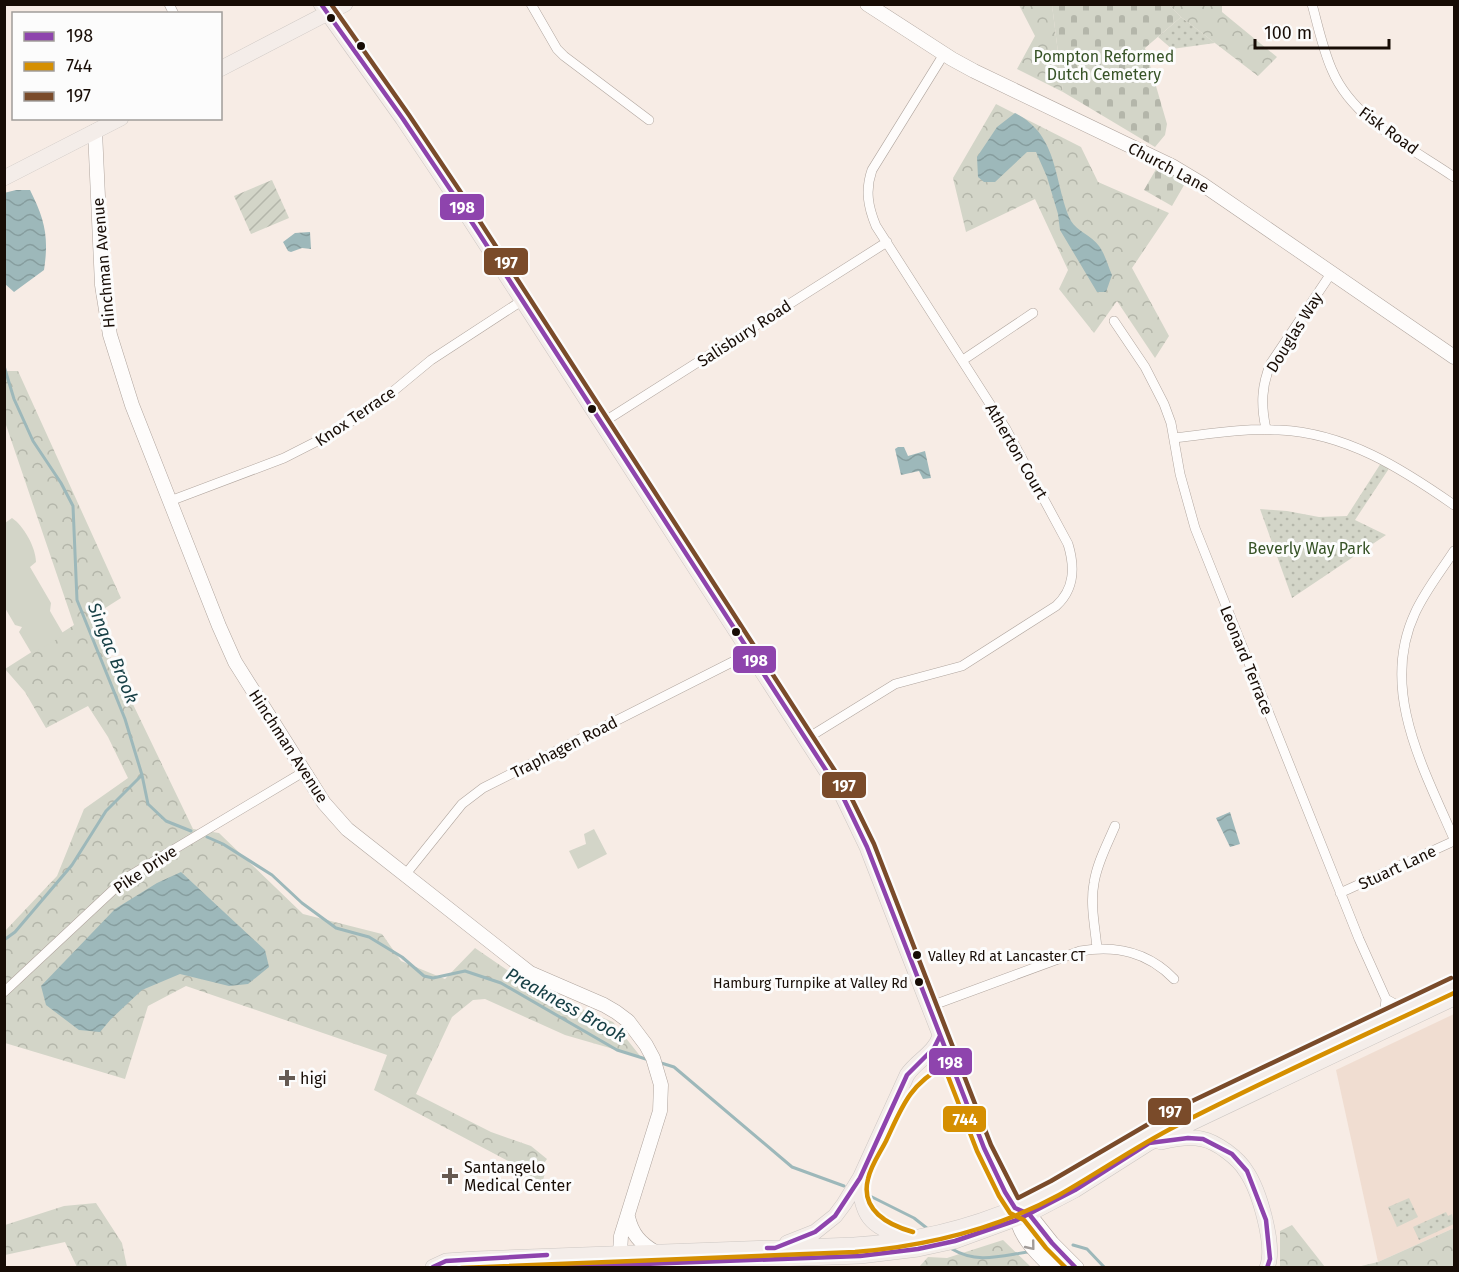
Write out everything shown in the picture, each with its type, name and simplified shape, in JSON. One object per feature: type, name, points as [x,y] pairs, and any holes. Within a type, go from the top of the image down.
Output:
[{"type":"main road","points":[[222,68],[324,9],[345,4]]},
{"type":"main road","points":[[324,9],[432,161],[853,815],[992,1167],[1020,1214]]},
{"type":"main road","points":[[4,178],[117,120]]},
{"type":"main road","points":[[1020,1214],[1055,1188],[1172,1119],[1455,985]]},
{"type":"main road","points":[[428,1268],[446,1261],[469,1259],[860,1256],[893,1253],[971,1224],[1020,1214],[1075,1190],[1149,1143],[1455,998]]},
{"type":"main road","points":[[775,1248],[814,1232],[827,1223],[844,1204],[860,1178],[907,1074],[933,1051],[940,1036]]},
{"type":"main road","points":[[901,1089],[919,1072],[948,1056]]},
{"type":"main road","points":[[1149,1143],[1203,1139],[1232,1154],[1247,1171],[1266,1220],[1270,1259],[1267,1268]]},
{"type":"main road","points":[[860,1178],[863,1208],[873,1222],[892,1234],[935,1239]]},
{"type":"main road","points":[[522,1268],[622,1258],[655,1252],[854,1245],[935,1239]]},
{"type":"street","points":[[531,4],[557,49],[564,56],[649,120]]},
{"type":"street","name":"Church Lane","points":[[867,4],[974,71],[1172,166],[1202,184],[1455,357]]},
{"type":"street","name":"Fisk Road","points":[[1312,4],[1332,71],[1347,97],[1368,119],[1455,177]]},
{"type":"street","name":"Atherton Court","points":[[806,739],[895,684],[949,671],[975,659],[1056,606],[1070,587],[1073,568],[1068,544],[1017,447],[886,242],[871,214],[867,191],[872,170],[944,54]]},
{"type":"street","name":"Hinchman Avenue","points":[[95,131],[102,285],[110,335],[132,405],[235,662],[324,802],[347,829],[530,973],[616,1012],[638,1032],[655,1063],[661,1085],[660,1112],[621,1236],[622,1258]]},
{"type":"street","name":"Salisbury Road","points":[[602,423],[886,242]]},
{"type":"street","name":"Douglas Way","points":[[1266,429],[1263,415],[1263,388],[1271,363],[1332,273]]},
{"type":"street","name":"Knox Terrace","points":[[170,501],[284,458],[337,431],[385,398],[431,360],[523,300]]},
{"type":"street","points":[[963,360],[1033,313]]},
{"type":"street","name":"Leonard Terrace","points":[[1114,321],[1155,385],[1171,423],[1180,474],[1195,528],[1340,893],[1386,999],[1395,1004],[1392,1014]]},
{"type":"street","points":[[1174,438],[1266,429],[1304,432],[1349,444],[1394,465],[1455,505]]},
{"type":"street","points":[[1455,551],[1422,598],[1414,614],[1404,650],[1402,683],[1404,704],[1414,746],[1455,840]]},
{"type":"street","name":"Traphagen Road","points":[[405,875],[462,804],[483,788],[750,653]]},
{"type":"street","name":"Pike Drive","points":[[4,992],[126,878],[304,771]]},
{"type":"street","points":[[1097,948],[1093,899],[1096,871],[1115,826]]},
{"type":"street","name":"Stuart Lane","points":[[1340,893],[1455,840]]},
{"type":"street","points":[[928,1007],[1080,951],[1097,948],[1134,952],[1162,967],[1173,979]]},
{"type":"street","points":[[1020,1214],[1027,1242],[1052,1268]]},
{"type":"street","points":[[1020,1214],[1077,1268]]},
{"type":"street","points":[[628,1217],[630,1228],[635,1236],[643,1245],[655,1252]]},
{"type":"shaded area","points":[[1454,1014],[1454,1228],[1378,1262],[1336,1070]]},
{"type":"green space","points":[[1019,5],[1052,5],[1063,92],[1017,69],[1035,36]]},
{"type":"green space","name":"Pompton Reformed Dutch Cemetery","points":[[1052,5],[1169,5],[1181,17],[1145,48],[1167,124],[1165,135],[1155,147],[1063,92]]},
{"type":"green space","points":[[1169,5],[1222,5],[1222,12],[1277,57],[1258,76],[1181,17]]},
{"type":"green space","points":[[1181,17],[1215,43],[1172,49],[1158,37]]},
{"type":"green space","points":[[996,104],[1081,147],[1098,182],[1169,213],[1132,268],[1169,336],[1155,358],[1117,301],[1094,333],[1059,289],[1068,270],[1035,199],[966,232],[953,178]]},
{"type":"green space","points":[[1159,164],[1187,180],[1172,206],[1144,190]]},
{"type":"green space","points":[[272,180],[289,218],[251,234],[234,196]]},
{"type":"green space","points":[[4,371],[18,371],[121,598],[91,617],[193,829],[219,833],[303,914],[382,934],[401,961],[445,979],[475,948],[535,989],[613,1022],[641,1057],[565,1035],[485,999],[473,1000],[452,1017],[416,1094],[491,1132],[531,1146],[547,1159],[540,1169],[545,1173],[541,1187],[526,1178],[529,1172],[374,1090],[387,1055],[186,986],[148,1006],[125,1079],[5,1043],[5,931],[57,876],[84,809],[128,778],[108,737],[88,706],[46,728],[25,692],[5,669],[74,625],[5,422]]},
{"type":"green space","name":"Beverly Way Park","points":[[1381,463],[1390,467],[1355,520],[1386,535],[1292,598],[1260,509],[1319,517],[1347,516]]},
{"type":"green space","points":[[12,518],[21,526],[32,544],[36,562],[30,567],[51,603],[50,611],[64,635],[32,654],[19,632],[22,627],[15,625],[5,608],[5,523]]},
{"type":"green space","points":[[594,829],[607,854],[578,869],[569,851],[586,844],[584,834]]},
{"type":"green space","points":[[1409,1198],[1418,1217],[1397,1227],[1388,1207]]},
{"type":"green space","points":[[96,1203],[122,1243],[127,1267],[77,1267],[65,1242],[5,1255],[5,1225],[64,1206]]},
{"type":"green space","points":[[1446,1212],[1448,1216],[1452,1214],[1454,1224],[1419,1240],[1413,1227]]},
{"type":"green space","points":[[1292,1225],[1325,1267],[1280,1267],[1280,1231]]},
{"type":"green space","points":[[1454,1228],[1454,1267],[1357,1267],[1378,1262]]},
{"type":"green space","points":[[1003,1240],[1031,1267],[919,1267],[928,1257],[947,1258]]},
{"type":"water","points":[[1015,113],[1030,123],[1048,147],[1071,221],[1096,242],[1103,253],[1112,275],[1106,292],[1097,292],[1060,230],[1058,214],[1047,177],[1036,152],[1027,152],[995,182],[984,182],[978,177],[977,157],[997,127]]},
{"type":"water","points":[[30,190],[42,220],[46,248],[44,270],[14,292],[5,284],[4,193]]},
{"type":"water","points":[[310,232],[311,249],[288,251],[283,242],[295,233]]},
{"type":"water","points":[[904,447],[908,456],[925,451],[931,478],[923,479],[919,471],[901,475],[895,449]]},
{"type":"water","points":[[1230,812],[1240,844],[1230,847],[1216,818]]},
{"type":"water","points":[[181,872],[265,950],[269,967],[248,984],[229,986],[180,974],[142,990],[100,1032],[79,1030],[46,1005],[41,986],[115,909],[157,883]]},
{"type":"waterway","name":"Singac Brook","points":[[4,366],[14,399],[33,441],[61,483],[73,506],[77,600],[125,719],[148,804],[166,821],[191,831]]},
{"type":"waterway","points":[[4,940],[15,932],[72,865],[106,811],[142,775]]},
{"type":"waterway","name":"Preakness Brook","points":[[207,837],[223,844],[272,875],[302,903],[336,928],[369,937],[402,957],[424,976],[433,978],[465,971],[501,983],[617,1050],[649,1060]]},
{"type":"waterway","name":"Preakness Brook","points":[[658,1062],[674,1067],[792,1167],[844,1186]]},
{"type":"waterway","name":"Preakness Brook","points":[[866,1194],[914,1218],[928,1229]]},
{"type":"waterway","name":"Preakness Brook","points":[[1073,1245],[1087,1249],[1105,1268]]},
{"type":"waterway","name":"Preakness Brook","points":[[952,1249],[961,1254],[980,1258],[1028,1252]]},
{"type":"transit line","name":"198","points":[[321,4],[460,204],[842,795],[867,847],[984,1148],[1005,1192],[1015,1208],[1029,1214],[1076,1268]]},
{"type":"transit line","name":"197","points":[[331,4],[466,200],[848,791],[874,844],[991,1145],[1018,1198],[1169,1112],[1451,978]]},
{"type":"transit line","name":"744","points":[[461,1268],[855,1252],[934,1241],[960,1234],[985,1227],[1035,1207],[1176,1126],[1454,993]]},
{"type":"transit line","name":"198","points":[[767,1248],[775,1248],[815,1232],[835,1216],[860,1178],[907,1075],[934,1048],[940,1036]]},
{"type":"transit line","name":"744","points":[[913,1232],[894,1225],[872,1208],[868,1199],[868,1179],[873,1164],[902,1107],[914,1089],[944,1066],[977,1151],[999,1196],[1010,1213],[1024,1220],[1046,1248],[1066,1268]]},
{"type":"transit line","name":"198","points":[[536,1268],[860,1256],[918,1249],[955,1241],[1017,1220],[1075,1190],[1149,1143],[1188,1138],[1203,1139],[1232,1154],[1247,1171],[1266,1220],[1270,1259],[1267,1268]]},
{"type":"transit line","name":"198","points":[[433,1267],[446,1261],[547,1255]]},
{"type":"place","name":"Valley Rd at Lancaster CT","points":[[917,955]]},
{"type":"place","name":"Hamburg Turnpike at Valley Rd","points":[[919,982]]},
{"type":"place","name":"higi","points":[[287,1078]]},
{"type":"place","name":"Santangelo Medical Center","points":[[450,1176]]}]
